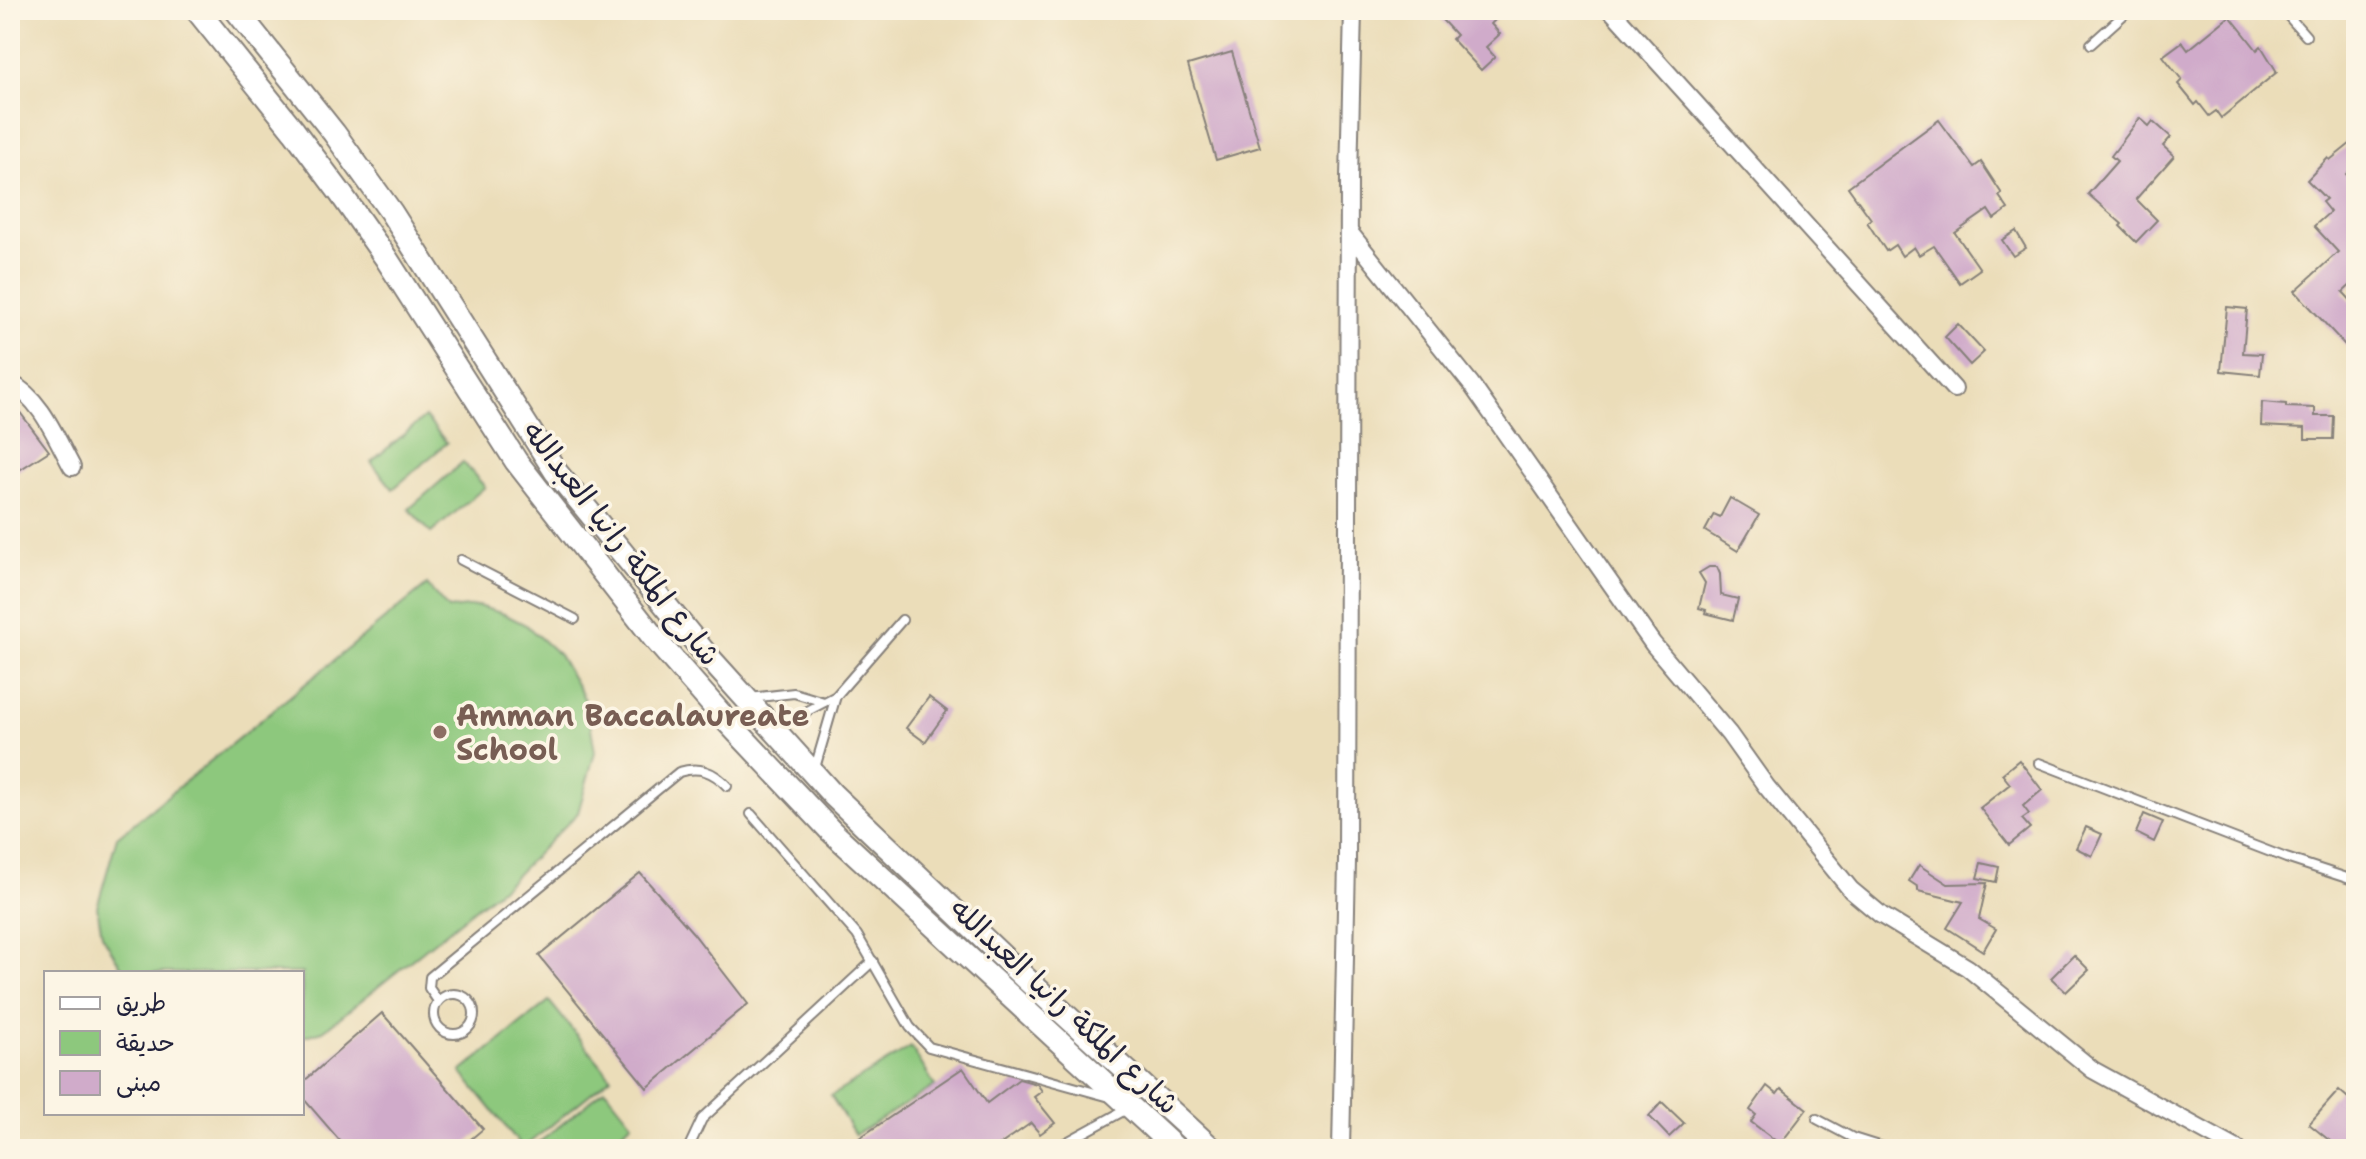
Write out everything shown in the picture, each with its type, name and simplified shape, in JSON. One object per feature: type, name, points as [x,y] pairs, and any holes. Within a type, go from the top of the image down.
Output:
[{"type":"main road","name":"شارع الملكة رانيا العبدالله","points":[[197,10],[341,194],[516,461],[654,638],[831,831],[1176,1149]]},
{"type":"main road","name":"شارع الملكة رانيا العبدالله","points":[[236,10],[334,133],[391,212],[556,472],[745,699],[813,774],[1025,978],[1212,1149]]},
{"type":"street","points":[[1341,1149],[1347,846],[1353,10]]},
{"type":"street","points":[[1611,10],[1954,389]]},
{"type":"street","points":[[1350,233],[1471,384],[1653,644],[1729,734],[1766,786],[1851,890],[1881,915],[1968,968],[2093,1070],[2237,1149]]},
{"type":"street","points":[[10,383],[33,401],[72,467]]},
{"type":"lane","points":[[2091,44],[2129,10]]},
{"type":"lane","points":[[2283,10],[2306,36]]},
{"type":"lane","points":[[461,560],[575,619]]},
{"type":"lane","points":[[772,730],[836,696],[902,620]]},
{"type":"lane","points":[[745,699],[794,693],[824,702]]},
{"type":"lane","points":[[813,774],[836,696]]},
{"type":"lane","points":[[2039,763],[2286,858],[2356,881]]},
{"type":"lane","points":[[438,1001],[429,988],[430,977],[679,772],[695,769],[711,772],[727,786]]},
{"type":"lane","points":[[751,814],[851,928],[914,1034],[929,1047],[1128,1104]]},
{"type":"lane","points":[[688,1149],[702,1119],[873,961]]},
{"type":"lane","points":[[456,994],[468,999],[475,1012],[471,1026],[459,1035],[444,1033],[433,1015],[438,1001],[456,994]]},
{"type":"lane","points":[[1054,1149],[1128,1104]]},
{"type":"lane","points":[[1817,1119],[1853,1138],[1888,1149]]},
{"type":"green space","points":[[425,417],[447,443],[393,489],[371,462]]},
{"type":"green space","points":[[463,462],[485,487],[431,533],[409,509]]},
{"type":"green space","points":[[427,585],[448,609],[478,606],[526,625],[559,655],[587,703],[595,752],[578,813],[511,880],[323,1031],[304,1036],[304,971],[124,971],[102,935],[97,907],[117,837]]},
{"type":"green space","points":[[549,1001],[611,1077],[523,1148],[461,1072]]},
{"type":"green space","points":[[911,1047],[935,1086],[855,1135],[831,1096]]},
{"type":"green space","points":[[605,1089],[632,1123],[601,1149],[531,1149]]},
{"type":"building","points":[[1433,10],[1488,10],[1496,19],[1491,24],[1500,34],[1486,47],[1495,57],[1481,70],[1452,39],[1456,35]]},
{"type":"building","points":[[2230,16],[2257,50],[2261,46],[2277,72],[2221,118],[2216,111],[2209,116],[2198,102],[2195,105],[2178,84],[2182,80],[2163,56],[2182,42],[2188,50]]},
{"type":"building","points":[[1232,52],[1260,147],[1216,160],[1188,65]]},
{"type":"building","points":[[2140,118],[2149,126],[2153,121],[2171,137],[2163,146],[2174,156],[2136,199],[2157,220],[2136,242],[2120,226],[2122,224],[2088,194],[2117,161],[2111,156]]},
{"type":"building","points":[[1939,120],[1974,167],[1981,162],[2008,209],[1994,219],[1988,210],[1955,233],[1980,269],[1960,283],[1934,246],[1919,255],[1914,247],[1902,256],[1895,245],[1886,251],[1867,222],[1871,219],[1848,187]]},
{"type":"building","points":[[2356,139],[2356,165],[2346,174],[2356,185],[2356,280],[2343,292],[2356,306],[2356,357],[2295,291],[2338,252],[2314,226],[2330,212],[2322,202],[2326,199],[2307,180],[2328,158],[2330,160]]},
{"type":"building","points":[[2016,231],[2026,248],[2013,256],[2002,240]]},
{"type":"building","points":[[2227,307],[2247,309],[2243,353],[2262,354],[2260,375],[2221,371]]},
{"type":"building","points":[[1958,324],[1984,352],[1970,365],[1945,337]]},
{"type":"building","points":[[10,399],[49,451],[10,476]]},
{"type":"building","points":[[2262,402],[2315,408],[2315,416],[2334,416],[2333,439],[2305,439],[2305,428],[2261,426]]},
{"type":"building","points":[[1730,498],[1759,515],[1738,551],[1705,531],[1714,514],[1720,517]]},
{"type":"building","points":[[1709,567],[1717,567],[1720,574],[1721,595],[1738,599],[1733,620],[1705,613],[1706,610],[1699,608],[1705,583],[1699,573]]},
{"type":"building","points":[[929,697],[947,711],[925,742],[906,728]]},
{"type":"building","points":[[2019,760],[2042,790],[2023,806],[2029,814],[2022,819],[2030,828],[2009,845],[1980,808],[2010,784],[2002,774]]},
{"type":"building","points":[[2144,814],[2163,822],[2154,842],[2136,833]]},
{"type":"building","points":[[2086,827],[2102,834],[2092,856],[2076,848]]},
{"type":"building","points":[[1981,863],[1999,867],[1996,882],[1977,878]]},
{"type":"building","points":[[1919,865],[1948,884],[1987,883],[1979,919],[1996,929],[1983,951],[1947,928],[1963,902],[1918,891],[1918,887],[1909,881]]},
{"type":"building","points":[[640,873],[693,933],[748,1004],[647,1088],[539,956]]},
{"type":"building","points":[[2074,955],[2089,970],[2066,992],[2051,978]]},
{"type":"building","points":[[382,1013],[483,1129],[459,1149],[347,1149],[304,1099],[304,1081]]},
{"type":"building","points":[[963,1068],[987,1103],[1019,1079],[1037,1084],[1042,1091],[1034,1097],[1055,1123],[1040,1134],[1031,1123],[994,1149],[843,1149]]},
{"type":"building","points":[[1767,1086],[1777,1094],[1781,1089],[1807,1109],[1780,1144],[1751,1122],[1756,1115],[1750,1110]]},
{"type":"building","points":[[2339,1090],[2356,1105],[2356,1149],[2340,1149],[2309,1124]]},
{"type":"building","points":[[1662,1102],[1684,1123],[1669,1137],[1649,1116]]},
{"type":"place","name":"Amman Baccalaureate School","points":[[440,732]]}]
